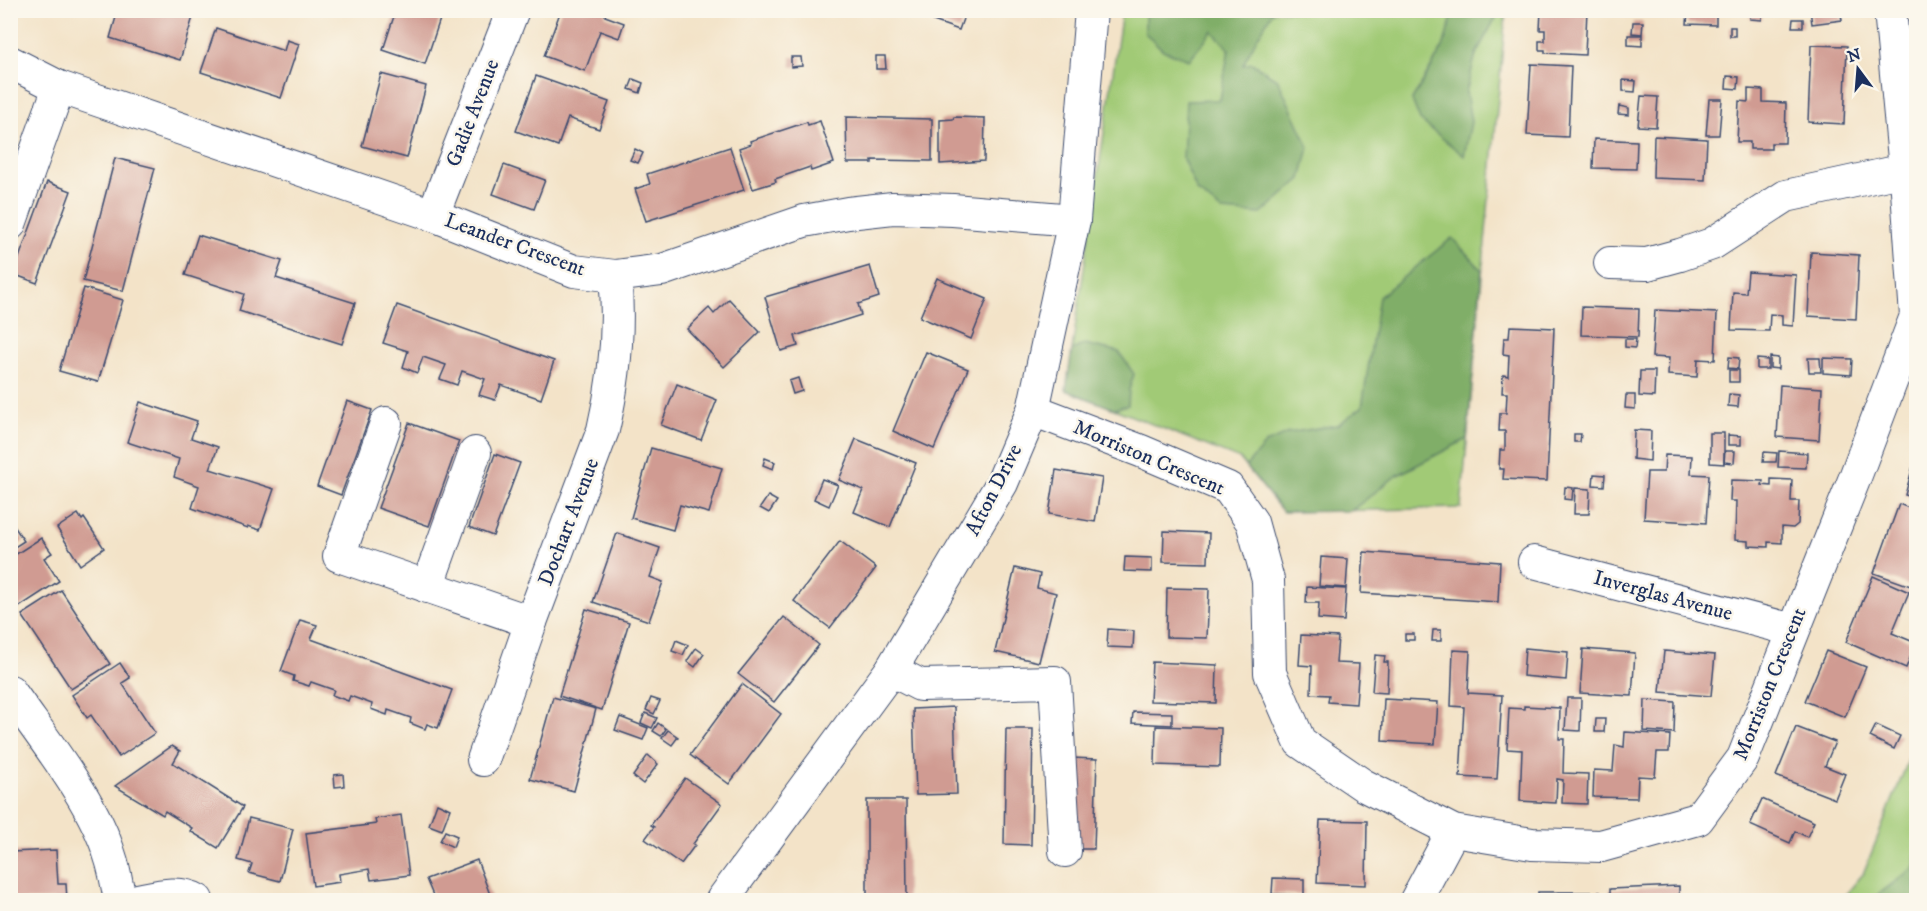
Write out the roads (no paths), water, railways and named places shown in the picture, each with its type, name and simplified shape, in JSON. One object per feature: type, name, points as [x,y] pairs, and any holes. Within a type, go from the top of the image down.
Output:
[{"type":"street","name":"Gadie Avenue","points":[[433,215],[513,10]]},
{"type":"street","name":"Afton Drive","points":[[722,900],[891,670],[1002,483],[1033,410],[1074,220],[1091,10]]},
{"type":"street","name":"Morriston Crescent","points":[[1033,410],[1142,451],[1228,488],[1252,522],[1268,580],[1270,673],[1300,742],[1363,785],[1453,831],[1532,844],[1601,846],[1698,819],[1743,758],[1854,480],[1916,316],[1890,10]]},
{"type":"street","name":"Leander Crescent","points":[[10,62],[59,87],[433,215],[574,271],[615,276],[662,270],[804,221],[893,208],[1074,220]]},
{"type":"street","points":[[10,224],[59,87]]},
{"type":"street","points":[[1610,263],[1647,264],[1680,255],[1712,244],[1786,196],[1905,170]]},
{"type":"street","name":"Dochart Avenue","points":[[483,760],[531,622],[603,430],[611,397],[617,339],[618,301],[615,276]]},
{"type":"street","points":[[386,423],[339,556],[531,622]]},
{"type":"street","points":[[427,586],[475,453]]},
{"type":"street","name":"Inverglas Avenue","points":[[1534,561],[1793,630]]},
{"type":"street","points":[[891,670],[920,685],[1055,682],[1065,851]]},
{"type":"street","points":[[10,691],[76,788],[100,830],[110,855],[120,900]]},
{"type":"street","points":[[1416,900],[1453,831]]},
{"type":"street","points":[[138,900],[177,894],[190,896],[197,900]]}]
